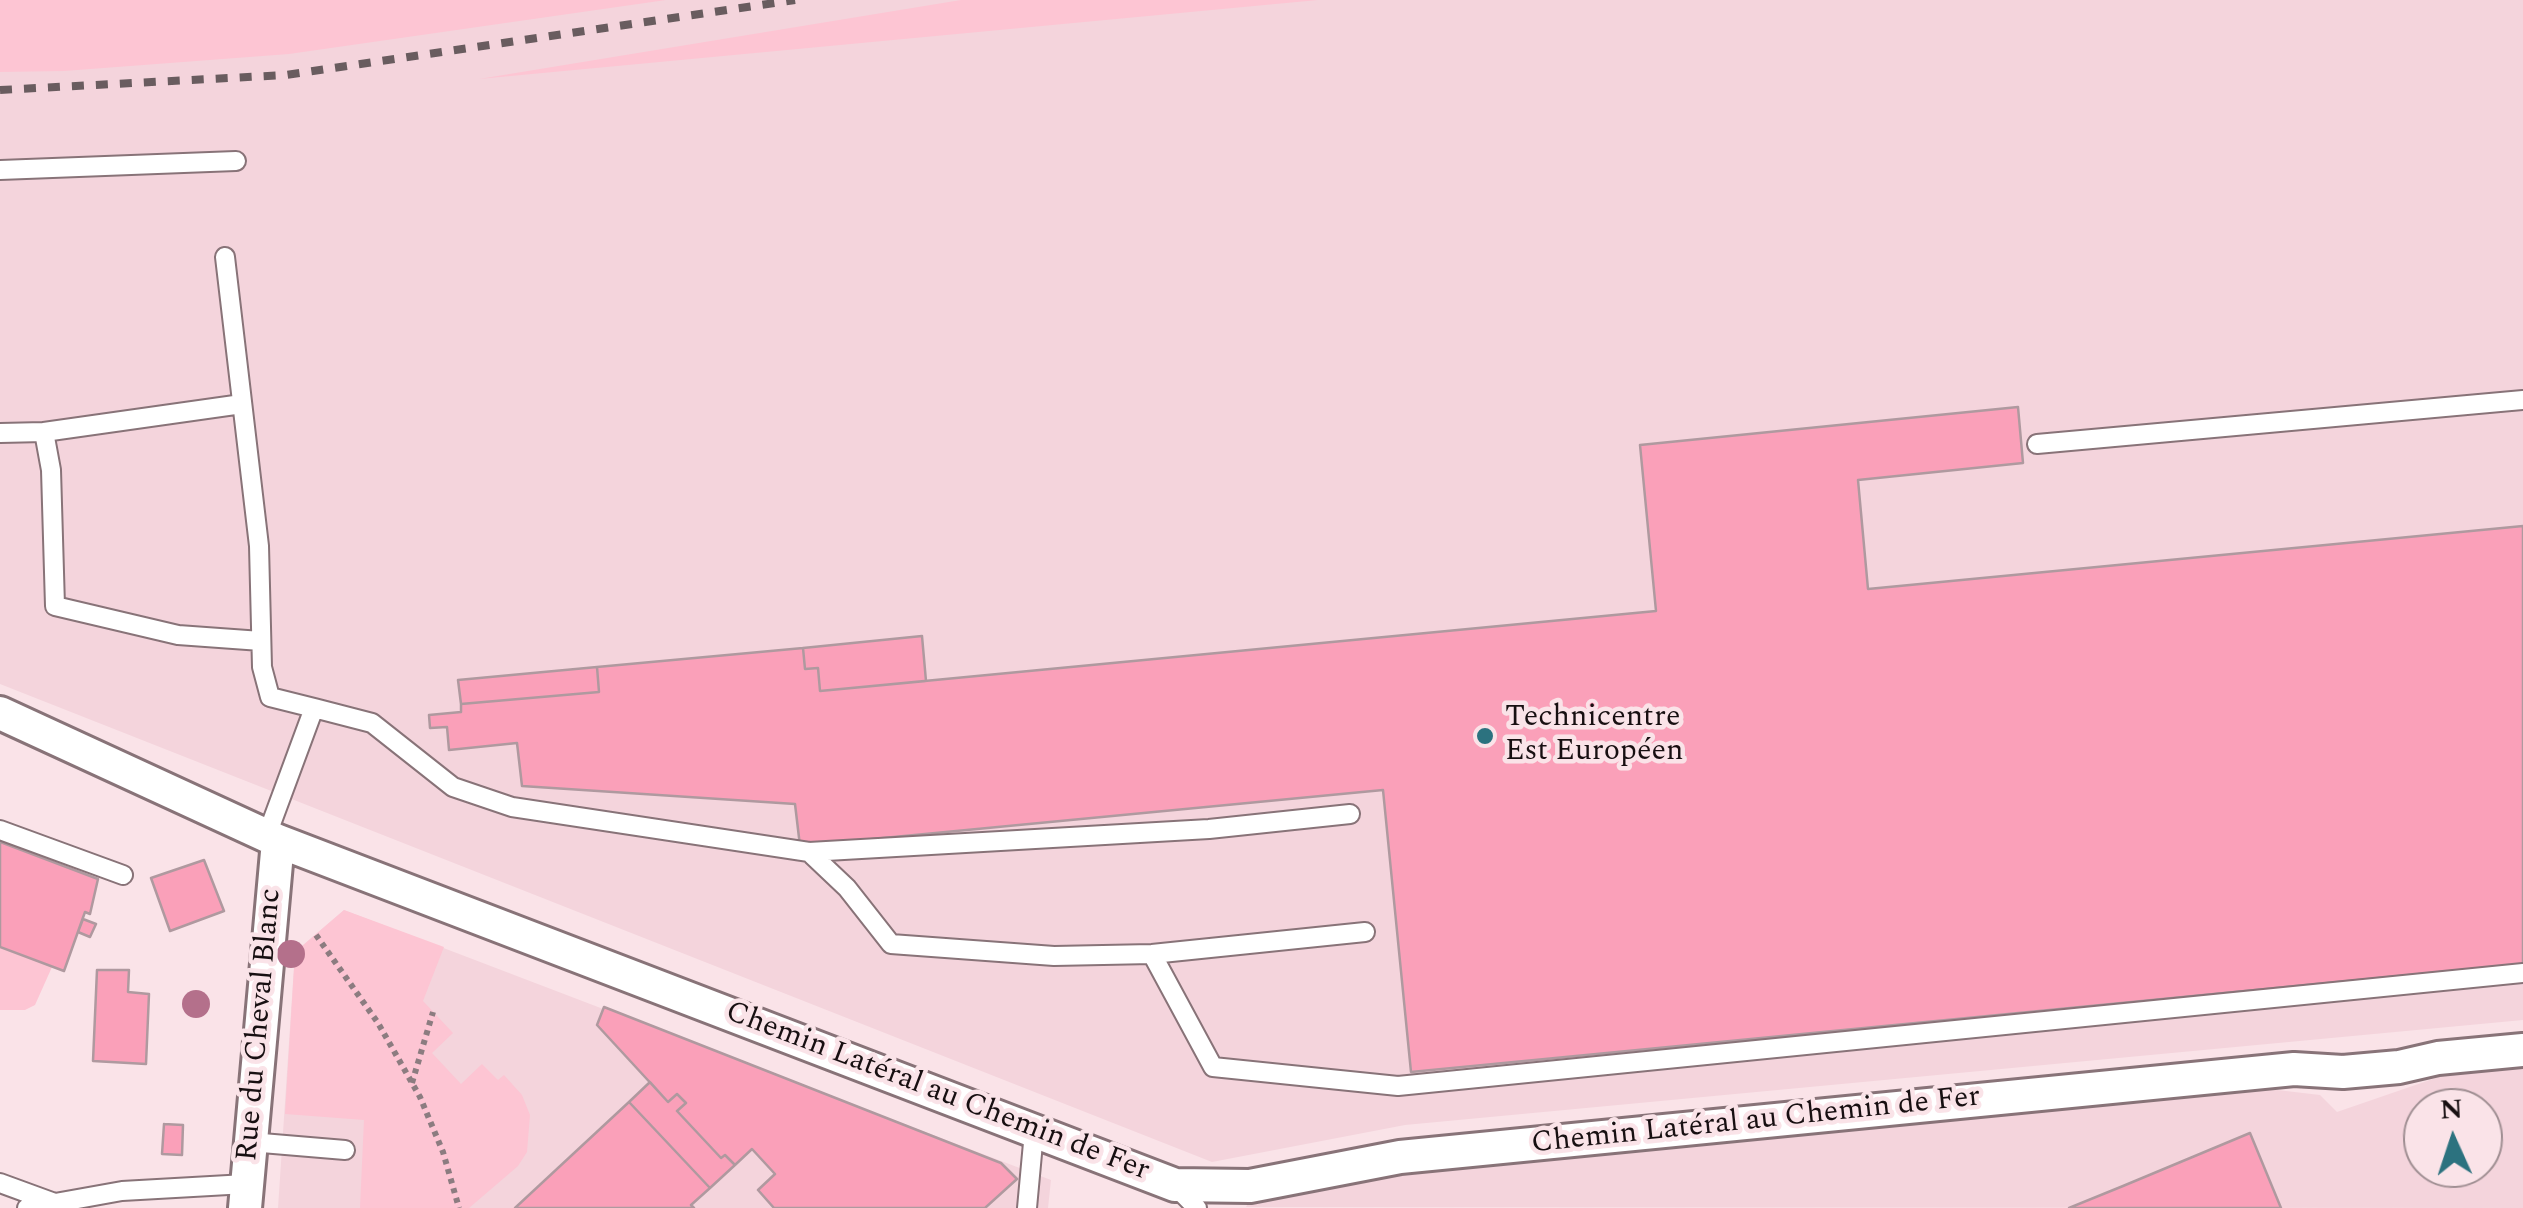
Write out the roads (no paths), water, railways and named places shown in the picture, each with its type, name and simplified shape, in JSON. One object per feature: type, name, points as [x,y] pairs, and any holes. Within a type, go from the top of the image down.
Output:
[{"type":"street","name":"Chemin Latéral au Chemin de Fer","points":[[0,714],[272,838],[1034,1132],[1186,1197],[1400,1158],[2294,1069],[2342,1072],[2399,1067],[2438,1058],[2523,1050]]},
{"type":"street","name":"Rue du Cheval Blanc","points":[[246,1196],[272,838]]},
{"type":"lane","points":[[0,170],[236,161]]},
{"type":"lane","points":[[225,256],[259,546],[261,640],[270,697],[372,723],[453,787],[512,807],[809,852],[1209,829],[1350,814]]},
{"type":"lane","points":[[2037,444],[2523,400]]},
{"type":"lane","points":[[0,433],[44,432],[242,404]]},
{"type":"lane","points":[[44,432],[52,470],[55,606],[178,636],[261,640]]},
{"type":"lane","points":[[272,838],[314,708]]},
{"type":"lane","points":[[0,830],[122,876]]},
{"type":"lane","points":[[809,852],[847,888],[891,944],[1054,956],[1152,954],[1366,932]]},
{"type":"lane","points":[[1152,954],[1213,1067],[1398,1086],[2523,974]]},
{"type":"lane","points":[[1027,1208],[1034,1132]]},
{"type":"lane","points":[[250,1142],[345,1150]]},
{"type":"lane","points":[[0,1183],[52,1203]]},
{"type":"lane","points":[[27,1208],[122,1192],[246,1196]]},
{"type":"railway","points":[[0,90],[286,75],[795,0]]},
{"type":"place","name":"Technicentre Est Européen","points":[[1485,736]]}]
